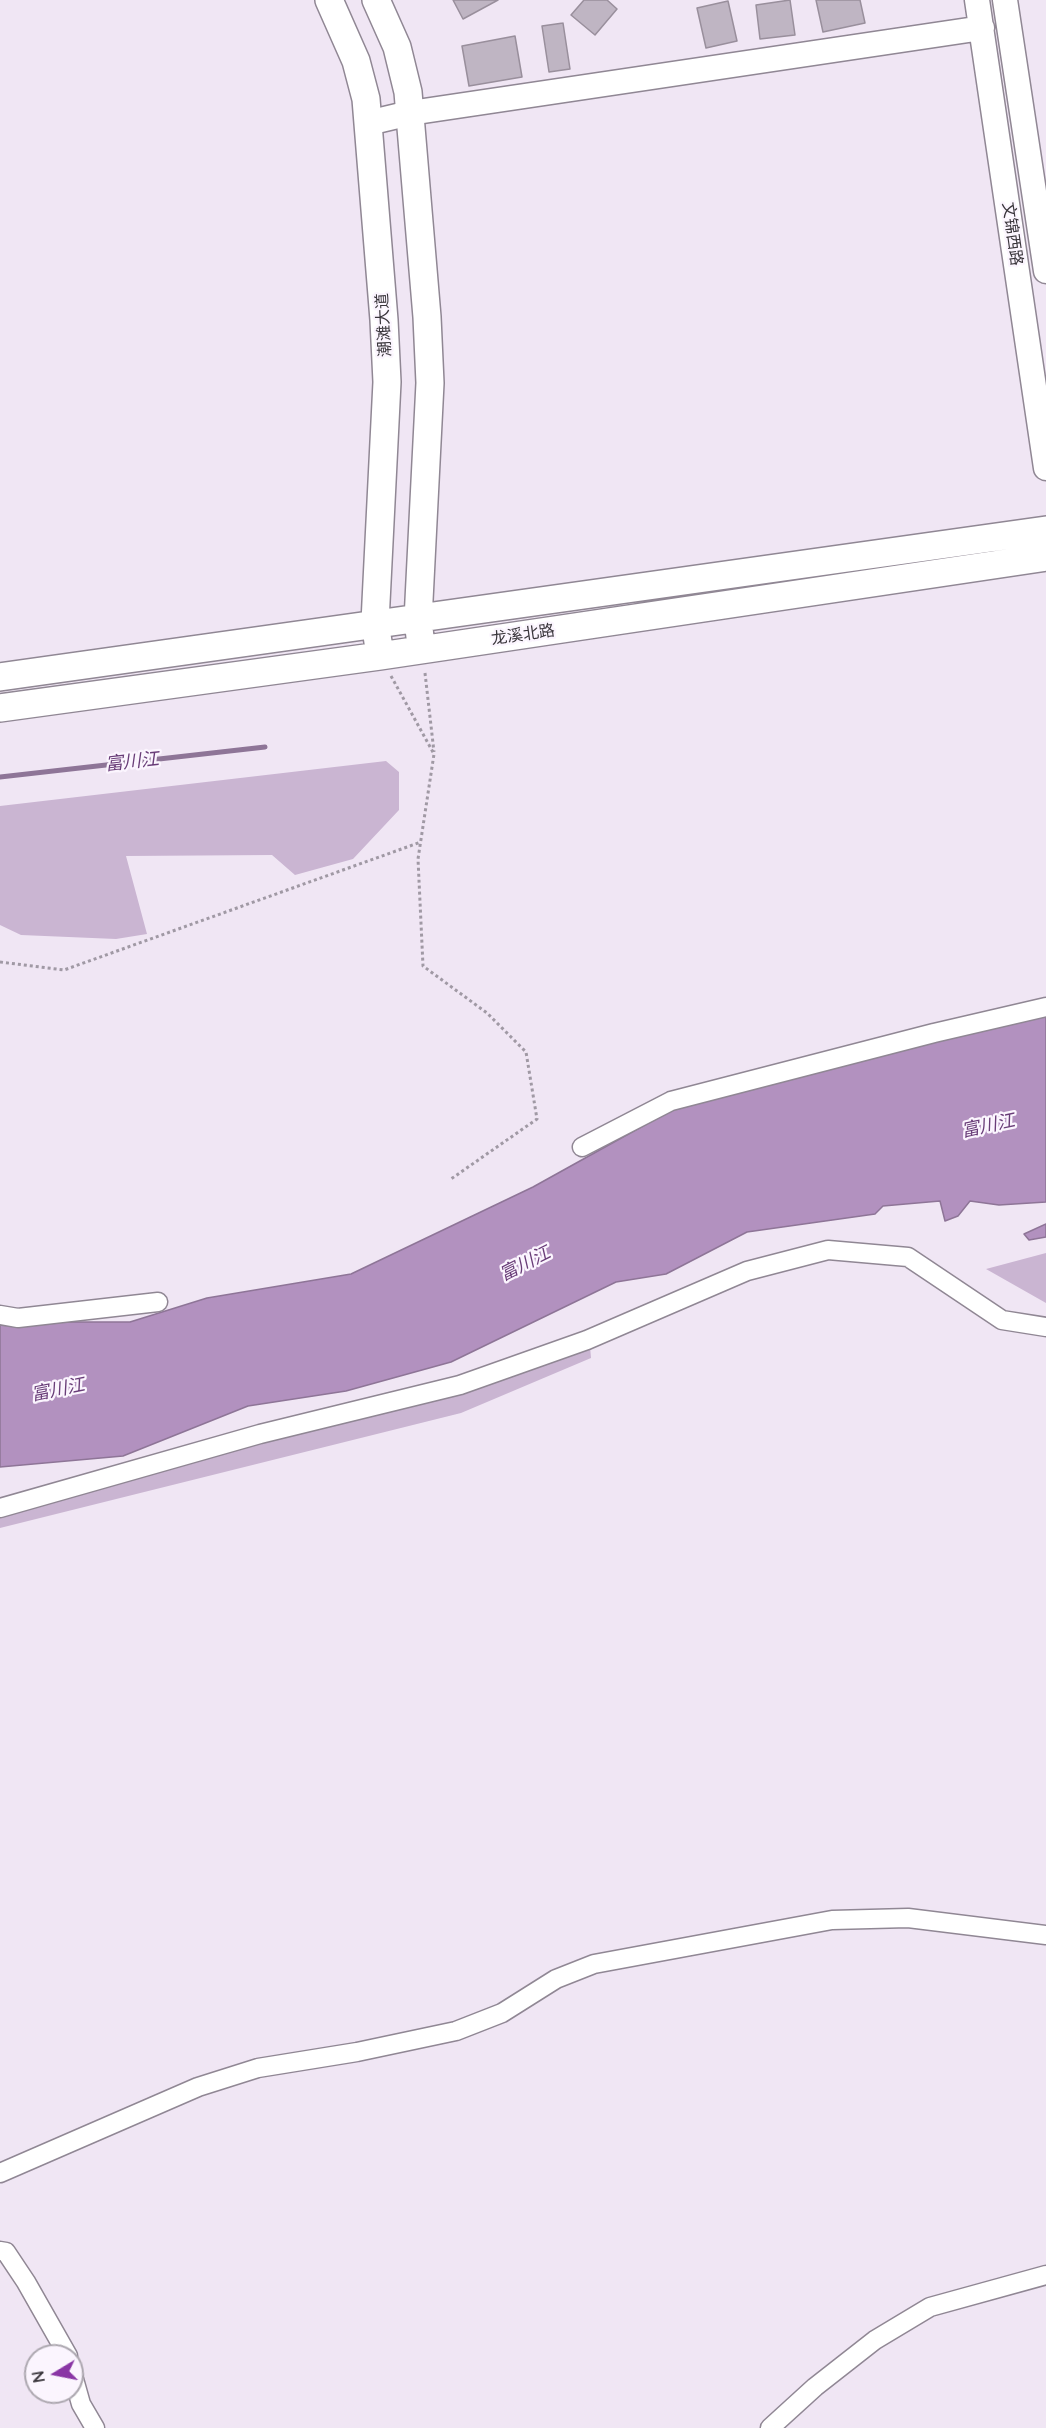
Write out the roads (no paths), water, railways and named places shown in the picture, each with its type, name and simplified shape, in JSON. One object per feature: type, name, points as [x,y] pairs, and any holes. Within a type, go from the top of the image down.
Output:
[{"type":"main road","name":"潮滩大道","points":[[329,0],[356,61],[366,99],[368,123],[387,382],[375,626],[380,656]]},
{"type":"main road","points":[[376,0],[397,47],[408,92],[427,318],[430,382],[418,620],[422,650]]},
{"type":"main road","name":"龙溪北路","points":[[0,677],[1046,530]]},
{"type":"main road","name":"龙溪北路","points":[[0,708],[422,650],[1046,557]]},
{"type":"street","name":"文锦西路","points":[[977,0],[1046,468]]},
{"type":"street","name":"文锦西路","points":[[1005,0],[1046,271]]},
{"type":"street","points":[[368,123],[410,113],[982,28]]},
{"type":"street","points":[[582,1147],[671,1101],[934,1033],[1046,1007]]},
{"type":"street","points":[[0,1508],[260,1434],[460,1385],[587,1340],[747,1271],[828,1250],[908,1257],[1002,1320],[1046,1326]]},
{"type":"street","points":[[0,1315],[18,1318],[158,1302]]},
{"type":"street","points":[[0,2173],[198,2087],[258,2068],[357,2052],[456,2031],[501,2013],[556,1979],[594,1964],[832,1920],[908,1918],[1046,1935]]},
{"type":"street","points":[[0,2251],[6,2252],[26,2282],[61,2344]]},
{"type":"street","points":[[770,2428],[815,2387],[875,2340],[930,2307],[1046,2275]]},
{"type":"street","points":[[81,2404],[95,2428]]},
{"type":"water","points":[[1046,1013],[1046,1202],[999,1205],[970,1201],[958,1216],[945,1221],[940,1201],[883,1206],[875,1214],[747,1232],[666,1274],[616,1282],[451,1362],[346,1391],[248,1406],[123,1456],[0,1467],[0,1322],[130,1322],[207,1298],[351,1274],[533,1187],[679,1106]]},
{"type":"water","points":[[1046,1224],[1046,1237],[1029,1240],[1024,1234]]},
{"type":"waterway","name":"富川江","points":[[0,777],[265,747]]}]
